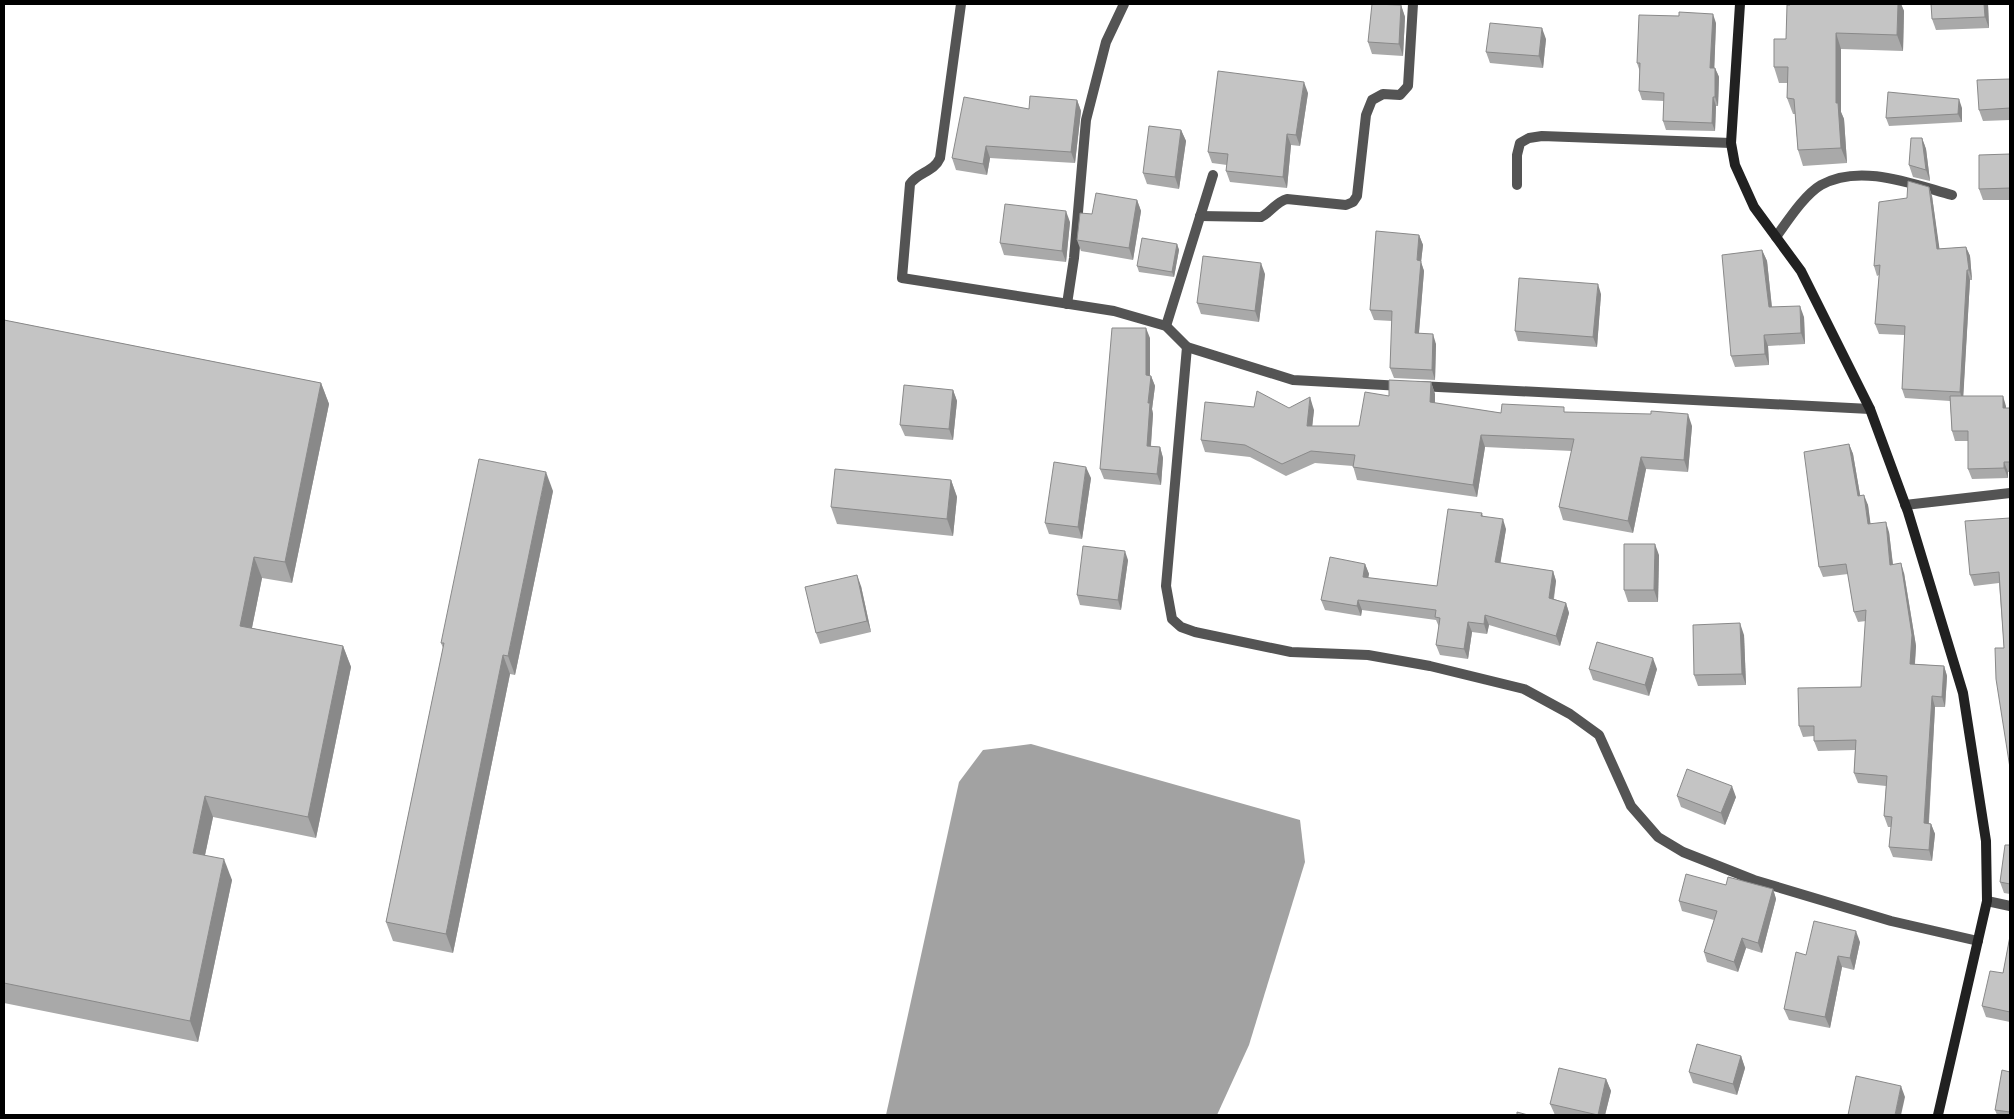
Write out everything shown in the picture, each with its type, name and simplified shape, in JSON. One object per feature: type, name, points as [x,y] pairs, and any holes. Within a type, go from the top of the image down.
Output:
[{"type":"street","points":[[961,4],[940,158],[937,164],[914,178],[910,184],[902,278],[1114,311],[1166,326],[1187,347],[1293,380],[1870,409]]},
{"type":"street","points":[[1067,304],[1074,258],[1086,120],[1106,42],[1124,4]]},
{"type":"street","points":[[1200,216],[1261,217],[1269,213],[1279,202],[1286,199],[1346,206],[1353,202],[1357,196],[1366,115],[1372,100],[1383,94],[1400,95],[1408,86],[1413,4]]},
{"type":"street","points":[[1740,4],[1732,143],[1735,165],[1754,207],[1801,272],[1870,409],[1905,505],[1964,693],[1986,842],[1987,901],[1938,1115]]},
{"type":"street","points":[[1517,185],[1517,155],[1520,143],[1529,138],[1542,136],[1732,143]]},
{"type":"street","points":[[1166,326],[1213,175]]},
{"type":"street","points":[[1776,237],[1796,210],[1820,186],[1853,175],[1892,179],[1952,195]]},
{"type":"street","points":[[1187,347],[1166,586],[1169,610],[1177,624],[1195,632],[1291,652],[1368,655],[1430,666],[1524,689],[1570,714],[1599,735],[1631,806],[1658,837],[1683,852],[1754,880],[1891,921],[1978,941]]},
{"type":"street","points":[[1905,505],[2010,493]]},
{"type":"street","points":[[1987,901],[2010,906]]},
{"type":"shaded area","points":[[1031,744],[1300,820],[1305,862],[1249,1045],[1217,1115],[886,1115],[959,782],[983,750]]},
{"type":"building","points":[[1372,4],[1401,5],[1399,44],[1368,42]]},
{"type":"building","points":[[1898,4],[1897,35],[1836,33],[1836,103],[1838,103],[1841,148],[1798,150],[1794,99],[1787,98],[1788,67],[1774,67],[1774,39],[1786,39],[1787,5]]},
{"type":"building","points":[[1931,4],[1984,4],[1985,17],[1932,19]]},
{"type":"building","points":[[1679,12],[1713,14],[1710,68],[1715,68],[1715,97],[1713,97],[1712,123],[1663,121],[1664,93],[1639,91],[1640,63],[1637,63],[1639,15],[1679,16]]},
{"type":"building","points":[[1490,23],[1542,28],[1539,56],[1486,52]]},
{"type":"building","points":[[1218,71],[1304,82],[1296,135],[1287,134],[1283,177],[1226,171],[1228,154],[1208,152]]},
{"type":"building","points":[[2010,79],[2010,108],[1979,110],[1977,80]]},
{"type":"building","points":[[1888,92],[1959,99],[1958,114],[1886,118]]},
{"type":"building","points":[[1030,96],[1077,100],[1071,152],[986,146],[983,164],[952,158],[964,97],[1029,109]]},
{"type":"building","points":[[1149,126],[1181,130],[1175,177],[1143,173]]},
{"type":"building","points":[[1911,138],[1922,138],[1926,170],[1909,165]]},
{"type":"building","points":[[2010,154],[2010,188],[1979,189],[1979,155]]},
{"type":"building","points":[[1908,181],[1929,187],[1937,249],[1966,247],[1969,270],[1967,270],[1960,392],[1902,389],[1905,326],[1875,324],[1880,265],[1874,266],[1879,202],[1907,198]]},
{"type":"building","points":[[1096,193],[1137,200],[1129,248],[1077,240],[1080,213],[1092,214]]},
{"type":"building","points":[[1005,204],[1066,211],[1062,251],[1000,243]]},
{"type":"building","points":[[1376,231],[1419,235],[1417,260],[1421,261],[1415,333],[1433,334],[1432,370],[1390,368],[1392,311],[1370,310]]},
{"type":"building","points":[[1142,238],[1177,244],[1172,272],[1137,266]]},
{"type":"building","points":[[1762,250],[1769,307],[1800,306],[1801,333],[1764,335],[1765,354],[1731,356],[1722,255]]},
{"type":"building","points":[[1203,256],[1261,263],[1255,311],[1197,303]]},
{"type":"building","points":[[1519,278],[1598,284],[1593,337],[1515,331]]},
{"type":"building","points":[[4,320],[321,383],[285,562],[254,557],[240,626],[343,646],[308,817],[205,796],[193,853],[224,859],[190,1021],[4,983]]},
{"type":"building","points":[[1112,328],[1146,328],[1146,375],[1151,376],[1147,446],[1160,447],[1157,474],[1100,469]]},
{"type":"building","points":[[1389,380],[1431,382],[1430,402],[1501,413],[1502,404],[1564,407],[1564,412],[1651,414],[1651,411],[1688,414],[1684,460],[1641,457],[1628,521],[1559,507],[1574,439],[1481,435],[1473,485],[1353,467],[1355,455],[1311,451],[1282,464],[1245,445],[1201,440],[1205,402],[1254,407],[1257,391],[1289,408],[1310,397],[1307,426],[1359,426],[1365,392],[1389,396]]},
{"type":"building","points":[[904,385],[953,390],[949,429],[900,425]]},
{"type":"building","points":[[1950,396],[2003,396],[2003,408],[2010,408],[2010,462],[2004,462],[2004,468],[1968,469],[1968,431],[1952,431]]},
{"type":"building","points":[[1849,444],[1858,496],[1864,495],[1868,524],[1886,522],[1890,565],[1901,563],[1912,635],[1910,664],[1944,666],[1942,697],[1932,696],[1924,823],[1931,824],[1929,850],[1889,847],[1892,817],[1884,816],[1887,776],[1854,773],[1856,740],[1814,741],[1814,726],[1799,726],[1798,688],[1861,687],[1866,610],[1854,612],[1846,564],[1819,567],[1804,452]]},
{"type":"building","points":[[479,459],[546,472],[508,656],[503,655],[446,934],[386,922],[444,643],[441,643]]},
{"type":"building","points":[[1054,462],[1086,467],[1078,527],[1045,523]]},
{"type":"building","points":[[835,469],[951,480],[947,519],[831,507]]},
{"type":"building","points":[[1448,509],[1482,513],[1481,516],[1503,519],[1495,562],[1553,571],[1549,598],[1566,603],[1556,636],[1485,615],[1484,624],[1468,622],[1464,649],[1436,645],[1440,618],[1435,617],[1436,610],[1358,600],[1357,606],[1321,600],[1330,557],[1365,564],[1363,577],[1437,586]]},
{"type":"building","points":[[2010,518],[2010,768],[1996,679],[1995,648],[2004,648],[1999,572],[1970,575],[1965,521]]},
{"type":"building","points":[[1624,544],[1655,544],[1654,590],[1624,590]]},
{"type":"building","points":[[1083,546],[1125,551],[1118,600],[1077,595]]},
{"type":"building","points":[[857,575],[867,621],[816,633],[805,587]]},
{"type":"building","points":[[1740,623],[1742,674],[1694,675],[1693,625]]},
{"type":"building","points":[[1597,642],[1653,658],[1645,685],[1589,669]]},
{"type":"building","points":[[1687,769],[1732,786],[1721,813],[1677,796]]},
{"type":"building","points":[[2005,845],[2010,845],[2010,884],[2000,882]]},
{"type":"building","points":[[1686,874],[1726,885],[1728,877],[1773,889],[1758,943],[1742,938],[1734,962],[1704,952],[1717,911],[1679,901]]},
{"type":"building","points":[[1814,921],[1856,931],[1850,958],[1838,956],[1825,1017],[1784,1009],[1796,952],[1806,955]]},
{"type":"building","points":[[2010,936],[2010,1012],[1982,1006],[1990,971],[2003,973]]},
{"type":"building","points":[[1697,1044],[1741,1056],[1733,1084],[1689,1072]]},
{"type":"building","points":[[1559,1068],[1606,1079],[1598,1115],[1550,1104]]},
{"type":"building","points":[[2002,1070],[2010,1072],[2010,1112],[1995,1110]]},
{"type":"building","points":[[1856,1076],[1901,1086],[1895,1115],[1848,1115]]},
{"type":"building","points":[[1517,1112],[1528,1115],[1517,1115]]}]
